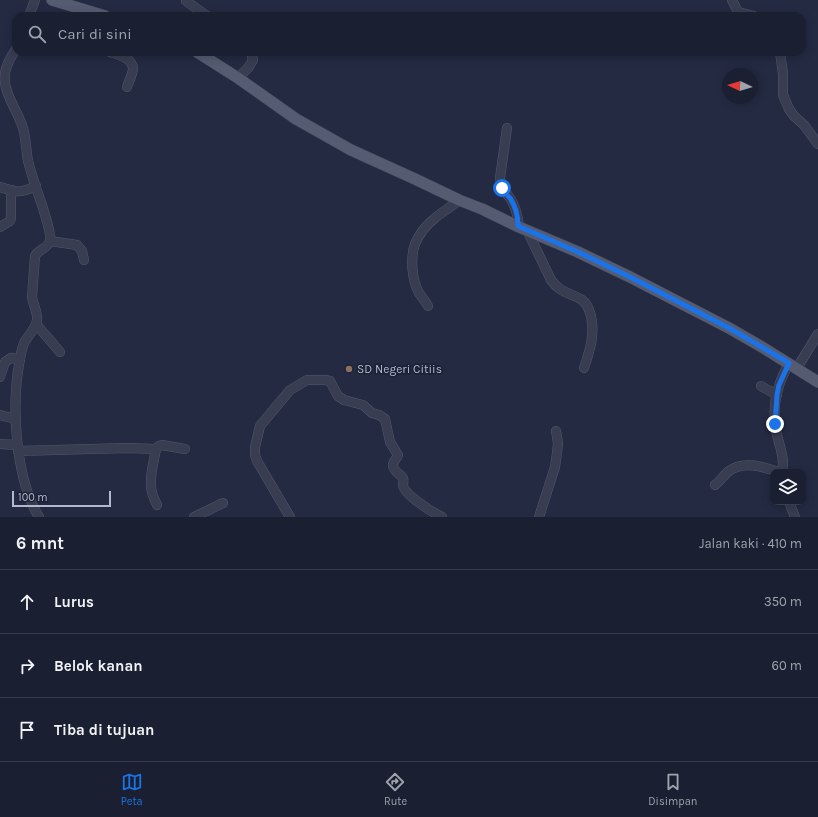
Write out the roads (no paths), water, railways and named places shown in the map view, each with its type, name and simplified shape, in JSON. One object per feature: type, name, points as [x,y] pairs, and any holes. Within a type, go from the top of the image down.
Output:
[{"type":"main road","points":[[59,1],[93,12]]},
{"type":"main road","points":[[203,56],[238,78],[296,119],[351,150],[459,200],[578,252],[654,289],[729,328],[818,382]]},
{"type":"street","points":[[30,12],[35,0]]},
{"type":"street","points":[[732,0],[738,12]]},
{"type":"street","points":[[186,1],[201,12]]},
{"type":"street","points":[[12,56],[7,64],[4,77],[5,87],[23,128],[31,188],[48,227],[50,238],[45,246],[35,256],[32,292],[33,302],[37,314],[36,324],[24,344],[17,381],[16,419],[18,448],[24,480],[32,503],[39,517]]},
{"type":"street","points":[[121,56],[127,59],[132,65],[133,70],[127,87]]},
{"type":"street","points":[[238,78],[248,68],[253,60],[252,56]]},
{"type":"street","points":[[781,56],[783,74],[783,95],[794,116],[804,125],[818,144]]},
{"type":"street","points":[[507,128],[500,178],[502,188],[510,198],[523,228],[555,286],[586,303],[589,308],[593,326],[589,353],[584,368]]},
{"type":"street","points":[[0,188],[18,192],[31,188]]},
{"type":"street","points":[[0,227],[10,221],[11,218],[10,190]]},
{"type":"street","points":[[428,306],[419,292],[414,277],[412,261],[415,245],[422,231],[433,219],[459,200]]},
{"type":"street","points":[[45,246],[77,245],[82,251],[84,260]]},
{"type":"street","points":[[36,324],[60,352]]},
{"type":"street","points":[[783,469],[784,465],[775,424],[779,385],[818,334]]},
{"type":"street","points":[[0,377],[3,359],[20,359]]},
{"type":"street","points":[[290,517],[257,461],[255,455],[255,447],[260,426],[290,390],[307,380],[325,380],[330,381],[338,396],[344,400],[363,405],[372,413],[385,419],[390,442],[398,454],[393,467],[404,478],[403,486],[406,491],[418,502],[442,517]]},
{"type":"street","points":[[761,386],[777,395]]},
{"type":"street","points":[[0,415],[16,419]]},
{"type":"street","points":[[539,517],[556,460],[558,443],[556,431]]},
{"type":"street","points":[[0,444],[18,448],[156,449],[162,445],[185,449]]},
{"type":"street","points":[[156,449],[151,486],[157,505]]},
{"type":"street","points":[[715,485],[729,471],[737,467],[748,465],[770,469]]},
{"type":"street","points":[[194,517],[223,503]]},
{"type":"street","points":[[790,505],[795,517]]},
{"type":"place","name":"SD Negeri Citiis","points":[[349,369]]}]
